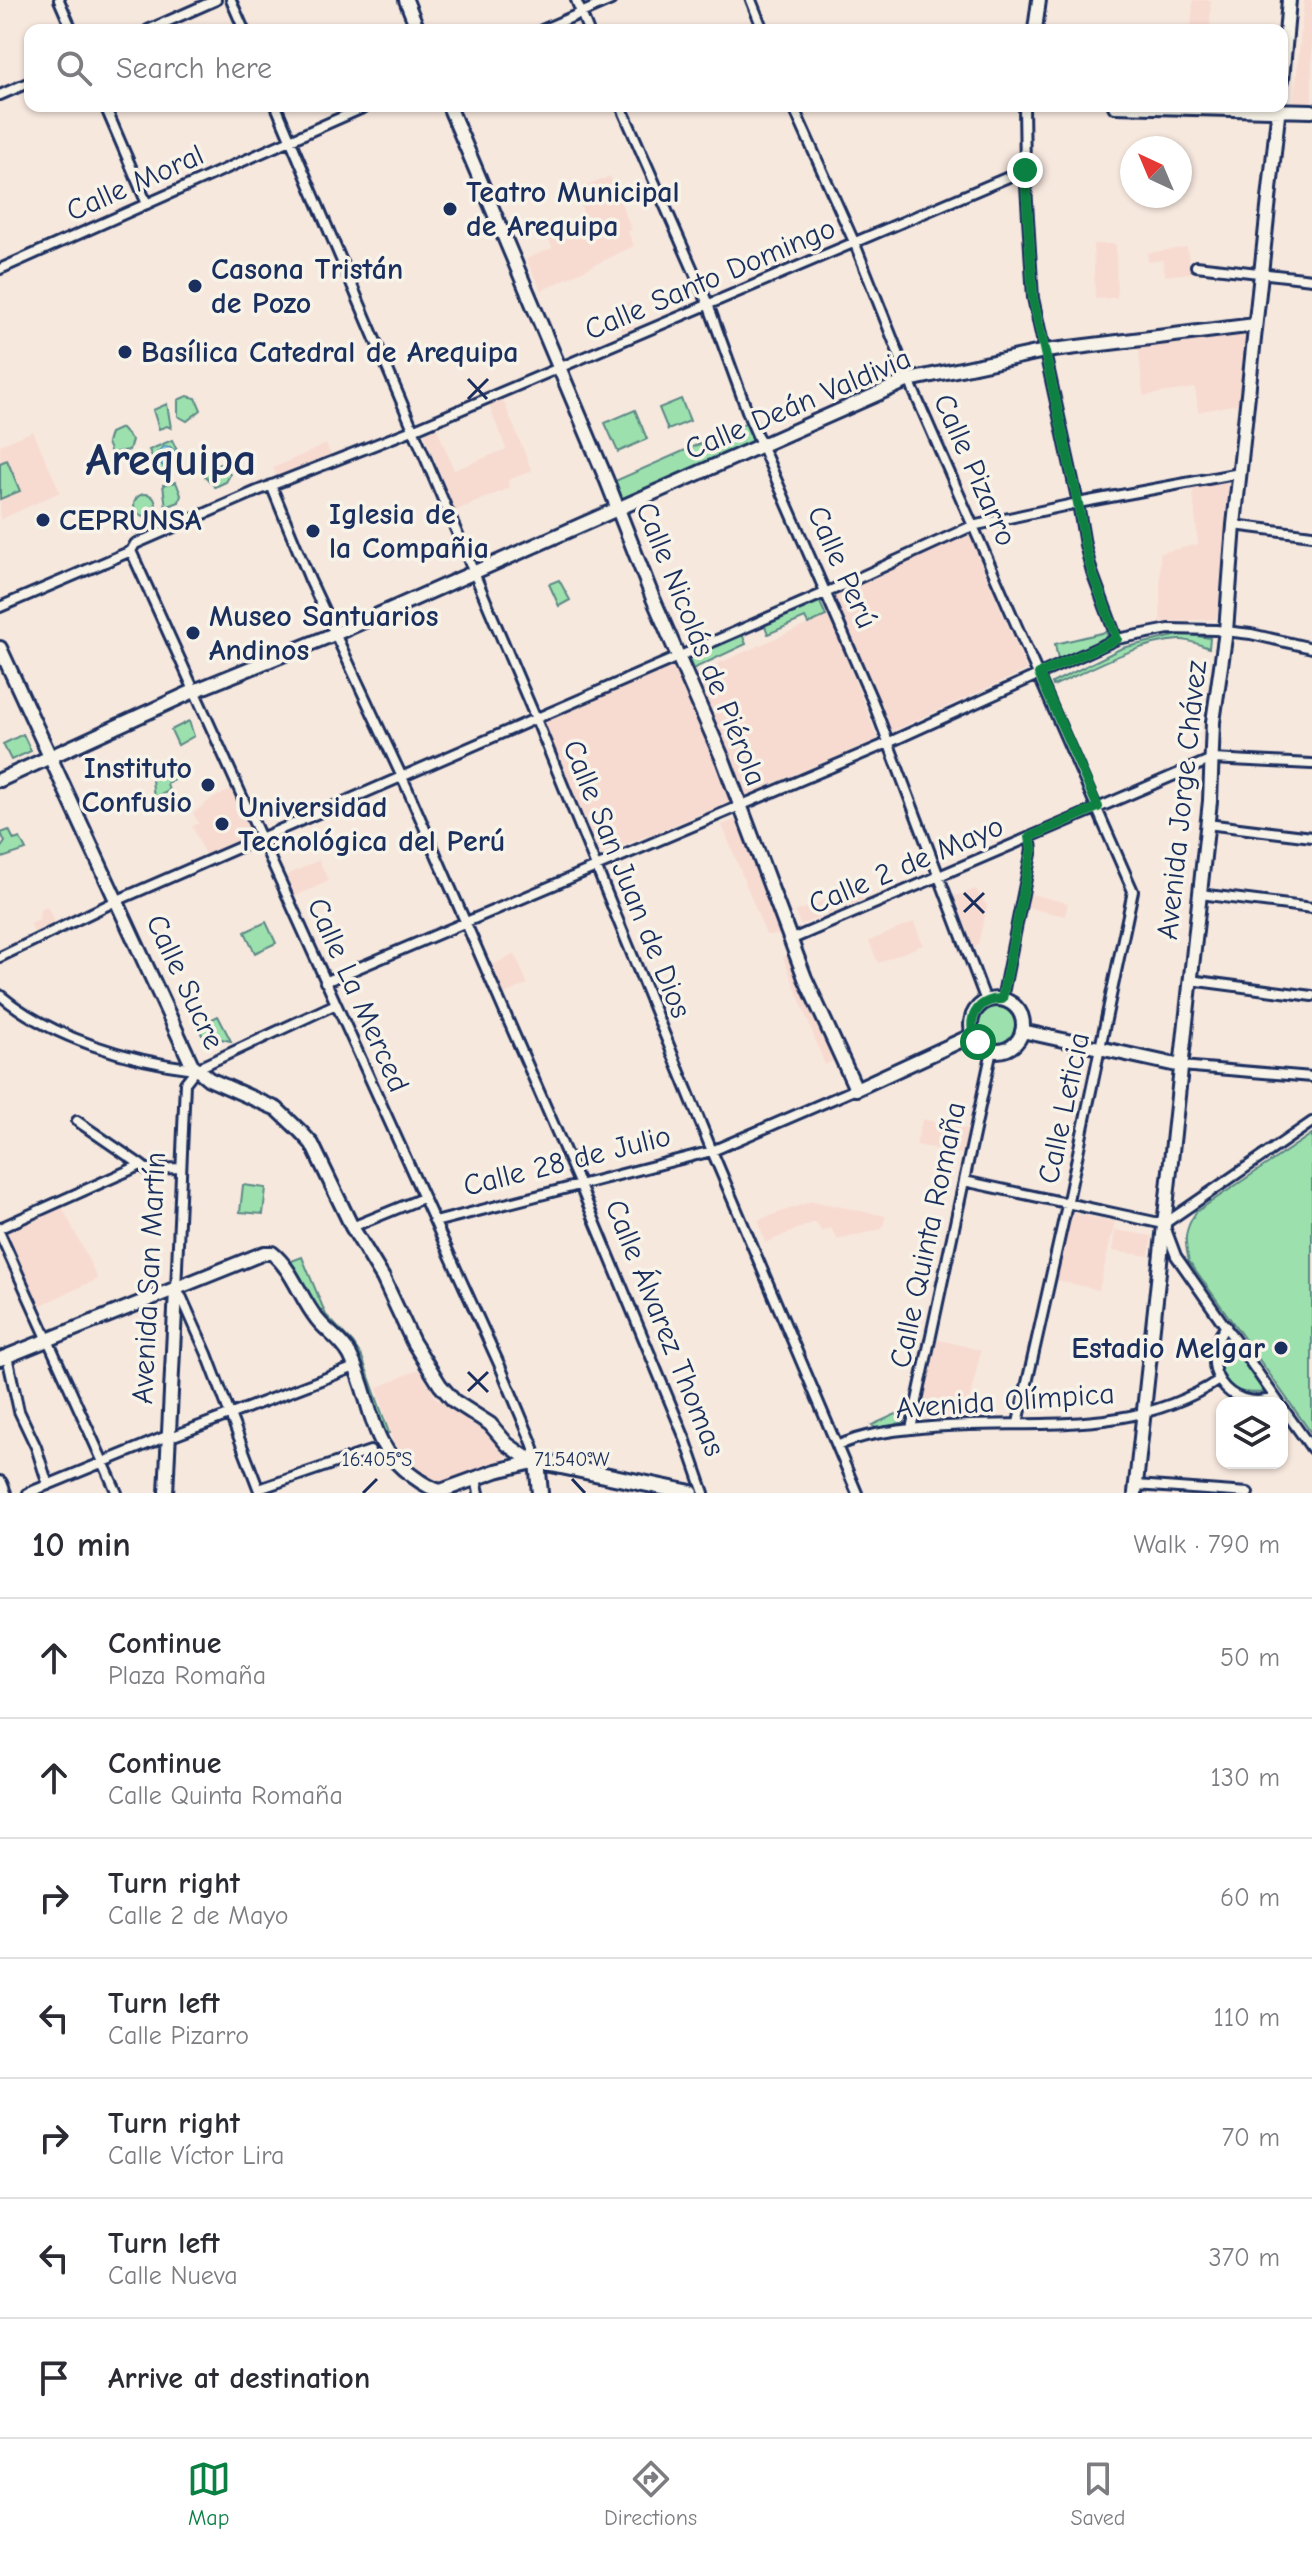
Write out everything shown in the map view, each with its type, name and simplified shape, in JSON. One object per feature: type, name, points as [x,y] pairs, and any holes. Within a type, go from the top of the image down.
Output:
[{"type":"main road","points":[[542,1466],[702,1491]]},
{"type":"main road","points":[[540,1493],[542,1466]]},
{"type":"main road","points":[[542,1466],[549,1493]]},
{"type":"main road","points":[[542,1466],[652,1493]]},
{"type":"street","points":[[59,0],[69,24]]},
{"type":"street","points":[[162,24],[216,0]]},
{"type":"street","points":[[231,0],[241,24]]},
{"type":"street","points":[[406,0],[416,24]]},
{"type":"street","points":[[576,0],[586,24]]},
{"type":"street","points":[[556,24],[611,0]]},
{"type":"street","points":[[751,0],[761,24]]},
{"type":"street","points":[[1036,24],[1039,0]]},
{"type":"street","points":[[1287,24],[1289,0]]},
{"type":"street","points":[[0,95],[24,85]]},
{"type":"street","points":[[1288,110],[1312,111]]},
{"type":"street","points":[[108,112],[147,204]]},
{"type":"street","name":"Calle San Juan de Dios","points":[[279,112],[536,719],[712,1151],[857,1493]]},
{"type":"street","name":"Calle Moral","points":[[1,265],[353,112]]},
{"type":"street","name":"Calle Nicolás de Piérola","points":[[452,112],[679,654],[790,940],[856,1089]]},
{"type":"street","name":"Calle Perú","points":[[624,112],[708,304],[762,447],[827,591],[889,742],[986,1001]]},
{"type":"street","name":"Calle Pizarro","points":[[796,112],[855,244],[972,526],[1098,807]]},
{"type":"street","points":[[1024,112],[1033,298],[1092,572],[1117,639]]},
{"type":"street","name":"Avenida Jorge Chávez","points":[[1136,1489],[1200,894],[1213,722],[1226,631],[1234,525],[1279,112]]},
{"type":"street","name":"Calle Santo Domingo","points":[[0,607],[131,551],[135,544],[271,485],[413,430],[1025,170]]},
{"type":"street","points":[[1196,266],[1312,279]]},
{"type":"street","name":"Calle Deán Valdivia","points":[[0,780],[194,691],[337,633],[909,380],[1045,351],[1255,325]]},
{"type":"street","points":[[0,957],[118,900],[972,526],[1240,473]]},
{"type":"street","name":"Calle Álvarez Thomas","points":[[271,485],[310,580],[401,775],[579,1183],[702,1491]]},
{"type":"street","points":[[1234,525],[1312,535]]},
{"type":"street","name":"Calle La Merced","points":[[131,551],[500,1366],[542,1466]]},
{"type":"street","points":[[325,982],[889,742],[1117,639],[1169,629],[1226,631],[1312,648]]},
{"type":"street","name":"Calle Sucre","points":[[0,648],[196,1069],[209,1079],[287,1116],[312,1144],[413,1342],[440,1385],[454,1401],[490,1424],[517,1451],[542,1466]]},
{"type":"street","name":"Calle 2 de Mayo","points":[[790,940],[1212,759],[1312,764]]},
{"type":"street","name":"Calle Leticia","points":[[1018,1423],[1133,891],[1098,807]]},
{"type":"street","points":[[1207,824],[1312,837]]},
{"type":"street","points":[[1002,999],[1032,849],[1030,837]]},
{"type":"street","points":[[1200,894],[1312,908]]},
{"type":"street","points":[[1190,980],[1312,996]]},
{"type":"street","points":[[0,995],[67,1036],[169,1066],[196,1069],[336,1004]]},
{"type":"street","points":[[1002,999],[1016,1007],[1022,1031],[1014,1044],[992,1050],[978,1042],[971,1027],[974,1012],[986,1001],[1002,999]]},
{"type":"street","points":[[1022,1031],[1181,1066],[1312,1077]]},
{"type":"street","points":[[856,1089],[973,1035]]},
{"type":"street","name":"Calle Quinta Romaña","points":[[911,1429],[992,1050]]},
{"type":"street","name":"Avenida San Martín","points":[[166,1493],[185,1083],[196,1069]]},
{"type":"street","name":"Calle 28 de Julio","points":[[435,1222],[712,1151],[856,1089]]},
{"type":"street","points":[[77,1121],[146,1169],[181,1168]]},
{"type":"street","points":[[964,1181],[1164,1224],[1312,1122]]},
{"type":"street","points":[[0,1228],[141,1165]]},
{"type":"street","name":"Calle 28 de Julio","points":[[352,1227],[423,1198]]},
{"type":"street","points":[[1164,1224],[1176,1256],[1275,1397]]},
{"type":"street","points":[[0,1234],[117,1493]]},
{"type":"street","points":[[48,1485],[36,1447],[19,1411],[4,1357],[264,1253],[272,1253],[284,1263],[318,1320],[342,1343],[355,1367],[376,1430],[389,1457],[424,1488],[441,1491],[510,1467],[542,1466]]},
{"type":"street","points":[[176,1290],[230,1413],[259,1491],[370,1451]]},
{"type":"street","points":[[1226,1326],[1214,1346],[1213,1358],[1219,1380],[1236,1397]]},
{"type":"street","points":[[28,1493],[167,1436],[355,1367]]},
{"type":"street","name":"Avenida Olímpica","points":[[837,1446],[852,1438],[911,1429],[1018,1423],[1082,1424],[1144,1415],[1183,1401],[1219,1380]]},
{"type":"street","points":[[1288,1416],[1312,1449]]},
{"type":"street","points":[[510,1467],[517,1451]]},
{"type":"street","points":[[476,1479],[479,1493]]},
{"type":"street","points":[[0,1483],[4,1493]]},
{"type":"street","points":[[1136,1489],[1248,1493]]},
{"type":"shaded area","points":[[1193,0],[1211,0],[1210,24],[1191,24]]},
{"type":"shaded area","points":[[1304,0],[1312,0],[1312,104],[1294,103]]},
{"type":"shaded area","points":[[610,176],[632,230],[628,231],[634,246],[541,291],[526,259],[552,248],[547,234],[586,220],[575,191]]},
{"type":"shaded area","points":[[1093,244],[1116,244],[1117,298],[1095,299]]},
{"type":"shaded area","points":[[1187,247],[1191,273],[1165,276],[1163,260],[1148,262],[1147,253]]},
{"type":"shaded area","points":[[630,301],[635,311],[629,314],[635,327],[622,332],[613,309]]},
{"type":"shaded area","points":[[1246,329],[1242,403],[1198,412],[1195,388],[1143,396],[1138,342]]},
{"type":"shaded area","points":[[502,397],[532,471],[508,480],[510,488],[455,511],[424,433],[437,428],[454,470],[506,449],[488,403]]},
{"type":"shaded area","points":[[33,431],[60,492],[0,520],[0,445]]},
{"type":"shaded area","points":[[326,444],[332,456],[278,479],[273,468]]},
{"type":"shaded area","points":[[1229,477],[1217,619],[1160,622],[1160,553],[1198,544],[1192,485]]},
{"type":"shaded area","points":[[968,532],[1027,670],[891,732],[834,595]]},
{"type":"shaded area","points":[[829,615],[878,739],[739,798],[689,676]]},
{"type":"shaded area","points":[[675,666],[733,801],[600,855],[543,719]]},
{"type":"shaded area","name":"Universidad Tecnológica del Perú","points":[[233,789],[254,835],[206,857],[192,826],[198,823],[193,813],[211,799]]},
{"type":"shaded area","points":[[737,819],[783,935],[766,935],[722,825]]},
{"type":"shaded area","points":[[319,860],[329,881],[292,898],[283,877]]},
{"type":"shaded area","points":[[858,887],[863,900],[800,925],[795,912]]},
{"type":"shaded area","points":[[976,889],[987,906],[974,949],[955,896]]},
{"type":"shaded area","points":[[1027,893],[1068,903],[1065,916],[1024,907]]},
{"type":"shaded area","points":[[47,906],[55,923],[34,932],[30,924],[39,920],[40,909]]},
{"type":"shaded area","points":[[914,922],[923,945],[878,963],[869,941]]},
{"type":"shaded area","points":[[792,953],[834,1061],[825,1065],[783,957]]},
{"type":"shaded area","points":[[515,954],[528,984],[499,996],[487,967]]},
{"type":"shaded area","points":[[922,1119],[968,1129],[963,1154],[916,1145]]},
{"type":"shaded area","points":[[812,1201],[886,1216],[882,1229],[838,1240],[831,1228],[822,1232],[815,1222],[765,1243],[758,1220]]},
{"type":"shaded area","points":[[63,1208],[98,1279],[39,1306],[5,1233]]},
{"type":"shaded area","points":[[1073,1213],[1115,1222],[1099,1290],[1056,1280]]},
{"type":"shaded area","points":[[1115,1230],[1152,1236],[1149,1256],[1112,1251]]},
{"type":"shaded area","points":[[936,1339],[981,1350],[967,1412],[923,1416],[920,1413]]},
{"type":"shaded area","points":[[419,1369],[438,1401],[441,1399],[493,1434],[508,1453],[505,1459],[475,1474],[435,1487],[399,1462],[377,1388]]},
{"type":"green space","points":[[187,396],[196,398],[201,410],[187,421],[178,416],[178,400]]},
{"type":"green space","points":[[681,399],[690,421],[668,430],[659,408]]},
{"type":"green space","points":[[167,404],[171,428],[159,429],[153,410]]},
{"type":"green space","points":[[635,410],[647,439],[618,452],[605,423]]},
{"type":"green space","points":[[749,422],[752,444],[617,502],[615,481]]},
{"type":"green space","points":[[121,428],[132,440],[129,450],[111,453],[107,443],[110,433]]},
{"type":"green space","points":[[172,440],[183,463],[160,473],[149,450]]},
{"type":"green space","points":[[7,460],[20,491],[0,499],[0,463]]},
{"type":"green space","points":[[225,464],[230,475],[226,482],[215,487],[203,474],[207,465]]},
{"type":"green space","points":[[176,482],[181,495],[179,502],[166,507],[163,485]]},
{"type":"green space","points":[[145,494],[153,497],[156,505],[153,513],[145,516],[137,513],[134,505],[137,497]]},
{"type":"green space","points":[[559,580],[570,600],[559,606],[549,584]]},
{"type":"green space","points":[[819,600],[826,616],[808,624],[805,618],[768,634],[764,623]]},
{"type":"green space","points":[[1106,632],[1108,637],[1058,660],[1055,644]]},
{"type":"green space","points":[[742,634],[746,644],[693,669],[688,657]]},
{"type":"green space","points":[[1184,634],[1210,638],[1209,648],[1183,640],[1146,646],[1053,686],[1052,683],[1122,648]]},
{"type":"green space","points":[[189,721],[194,736],[178,745],[171,730]]},
{"type":"green space","points":[[23,734],[31,751],[11,760],[3,744]]},
{"type":"green space","points":[[175,772],[178,778],[167,783],[169,791],[154,798],[152,780]]},
{"type":"green space","points":[[9,830],[14,840],[20,838],[26,850],[2,858],[0,849],[5,842],[1,833]]},
{"type":"green space","points":[[266,922],[276,943],[255,953],[245,932]]},
{"type":"green space","points":[[997,1007],[1010,1012],[1015,1025],[1010,1038],[997,1043],[984,1038],[979,1025],[984,1012]]},
{"type":"green space","points":[[218,1016],[231,1041],[202,1035],[198,1026]]},
{"type":"green space","name":"Estadio Melgar","points":[[1312,1134],[1312,1434],[1189,1261],[1187,1230],[1196,1212]]},
{"type":"green space","points":[[243,1185],[266,1188],[263,1214],[240,1212]]},
{"type":"green space","points":[[302,1257],[326,1315],[362,1357],[389,1433],[383,1434],[360,1364],[313,1307],[289,1262]]},
{"type":"green space","points":[[1226,1334],[1267,1390],[1266,1393],[1239,1391],[1225,1381],[1220,1358]]},
{"type":"green space","points":[[905,1410],[904,1422],[877,1429],[872,1425]]},
{"type":"water","points":[[164,446],[177,453],[170,467],[156,460],[157,453]]},
{"type":"place","name":"Teatro Municipal de Arequipa","points":[[450,209]]},
{"type":"place","name":"Casona Tristán de Pozo","points":[[195,286]]},
{"type":"place","name":"Basílica Catedral de Arequipa","points":[[125,352]]},
{"type":"place","name":"CEPRUNSA","points":[[43,520]]},
{"type":"place","name":"Iglesia de la Compañia","points":[[313,531]]},
{"type":"place","name":"Museo Santuarios Andinos","points":[[193,633]]},
{"type":"place","name":"Instituto Confusio","points":[[208,785]]},
{"type":"place","name":"Universidad Tecnológica del Perú","points":[[222,824]]},
{"type":"place","name":"Estadio Melgar","points":[[1281,1348]]},
{"type":"district","name":"Arequipa","points":[[171,460]]},
{"type":"route","points":[[978,1042],[971,1027],[974,1012],[986,1001],[1002,999],[1032,849],[1030,837],[1098,807],[1039,674],[1117,639],[1085,545],[1033,298],[1025,170]]}]
